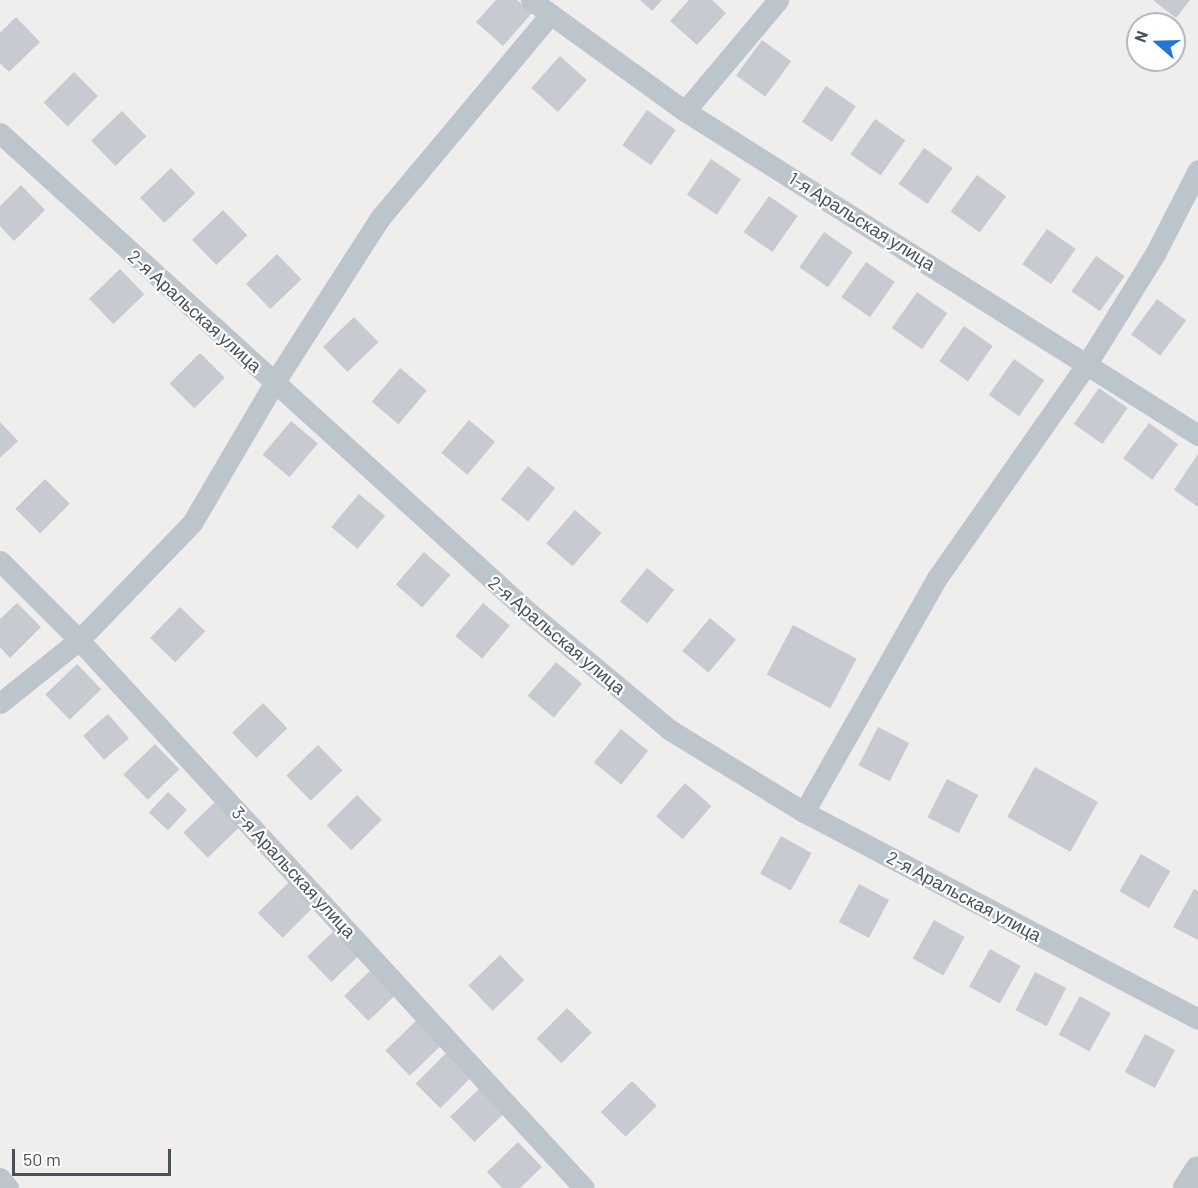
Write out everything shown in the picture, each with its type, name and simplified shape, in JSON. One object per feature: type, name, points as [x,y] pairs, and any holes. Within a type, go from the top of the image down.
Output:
[{"type":"street","name":"1-я Аральская улица","points":[[531,0],[549,16],[685,111],[1088,362],[1198,435]]},
{"type":"street","points":[[685,111],[778,0]]},
{"type":"street","points":[[0,703],[80,640],[192,523],[274,383],[380,218],[549,16]]},
{"type":"street","name":"2-я Аральская улица","points":[[0,133],[526,610],[670,730],[804,812],[1196,1014]]},
{"type":"street","points":[[804,812],[937,578],[1088,362],[1155,254],[1198,170]]},
{"type":"street","name":"3-я Аральская улица","points":[[0,561],[80,640],[584,1188]]},
{"type":"street","points":[[1186,1188],[1198,1169]]},
{"type":"street","points":[[0,1178],[8,1188]]},
{"type":"building","points":[[496,0],[517,0],[532,13],[503,46],[476,22]]},
{"type":"building","points":[[640,0],[662,0],[652,11]]},
{"type":"building","points":[[689,0],[712,0],[726,13],[697,45],[670,21]]},
{"type":"building","points":[[1153,0],[1190,0],[1181,12],[1168,12]]},
{"type":"building","points":[[16,17],[40,42],[9,72],[0,63],[0,33]]},
{"type":"building","points":[[762,40],[791,61],[765,97],[736,76]]},
{"type":"building","points":[[560,56],[587,80],[558,112],[531,88]]},
{"type":"building","points":[[74,72],[98,96],[68,126],[44,102]]},
{"type":"building","points":[[826,86],[856,106],[832,142],[802,122]]},
{"type":"building","points":[[647,110],[676,130],[651,165],[622,145]]},
{"type":"building","points":[[122,111],[146,136],[115,166],[91,141]]},
{"type":"building","points":[[875,119],[905,140],[881,175],[850,154]]},
{"type":"building","points":[[924,148],[953,168],[927,204],[899,184]]},
{"type":"building","points":[[711,159],[741,179],[717,215],[687,195]]},
{"type":"building","points":[[171,168],[195,193],[164,223],[140,198]]},
{"type":"building","points":[[977,175],[1006,196],[980,233],[951,211]]},
{"type":"building","points":[[21,185],[45,210],[14,241],[0,226],[0,206]]},
{"type":"building","points":[[769,196],[798,216],[772,252],[744,232]]},
{"type":"building","points":[[223,210],[247,235],[216,265],[192,240]]},
{"type":"building","points":[[1047,229],[1076,249],[1051,284],[1022,264]]},
{"type":"building","points":[[824,232],[853,252],[828,287],[799,267]]},
{"type":"building","points":[[277,254],[301,279],[270,309],[246,284]]},
{"type":"building","points":[[1096,256],[1125,276],[1100,311],[1071,291]]},
{"type":"building","points":[[866,262],[895,282],[870,317],[841,297]]},
{"type":"building","points":[[120,269],[144,294],[113,324],[89,299]]},
{"type":"building","points":[[917,292],[947,313],[922,349],[892,328]]},
{"type":"building","points":[[1157,299],[1186,320],[1160,356],[1131,335]]},
{"type":"building","points":[[354,317],[378,342],[347,372],[323,347]]},
{"type":"building","points":[[964,326],[993,346],[968,381],[939,361]]},
{"type":"building","points":[[200,353],[225,378],[194,408],[170,383]]},
{"type":"building","points":[[1014,359],[1044,380],[1019,416],[989,395]]},
{"type":"building","points":[[400,368],[427,390],[399,424],[372,402]]},
{"type":"building","points":[[1099,388],[1128,408],[1102,444],[1074,424]]},
{"type":"building","points":[[469,420],[495,442],[467,475],[441,453]]},
{"type":"building","points":[[291,421],[318,443],[290,477],[263,455]]},
{"type":"building","points":[[0,422],[18,441],[0,458]]},
{"type":"building","points":[[1149,423],[1178,444],[1152,480],[1123,459]]},
{"type":"building","points":[[1198,454],[1198,507],[1174,490]]},
{"type":"building","points":[[528,466],[555,488],[528,521],[501,499]]},
{"type":"building","points":[[45,479],[70,504],[40,533],[15,509]]},
{"type":"building","points":[[359,494],[385,516],[357,549],[331,527]]},
{"type":"building","points":[[575,510],[601,533],[573,566],[546,543]]},
{"type":"building","points":[[424,552],[450,575],[422,607],[396,584]]},
{"type":"building","points":[[647,568],[674,590],[647,623],[620,601]]},
{"type":"building","points":[[17,603],[41,627],[10,658],[0,647],[0,619]]},
{"type":"building","points":[[483,603],[510,625],[482,658],[455,636]]},
{"type":"building","points":[[180,607],[205,631],[175,662],[150,638]]},
{"type":"building","points":[[710,618],[736,640],[708,673],[682,651]]},
{"type":"building","points":[[793,625],[857,659],[830,708],[767,674]]},
{"type":"building","points":[[556,662],[582,684],[554,718],[528,696]]},
{"type":"building","points":[[77,664],[101,689],[70,720],[45,695]]},
{"type":"building","points":[[263,703],[287,728],[256,758],[232,733]]},
{"type":"building","points":[[108,714],[129,738],[104,760],[83,736]]},
{"type":"building","points":[[878,727],[909,743],[890,781],[858,765]]},
{"type":"building","points":[[621,729],[648,751],[621,784],[594,762]]},
{"type":"building","points":[[155,744],[179,769],[148,800],[123,775]]},
{"type":"building","points":[[318,745],[342,770],[311,801],[286,776]]},
{"type":"building","points":[[1035,767],[1098,802],[1070,852],[1007,817]]},
{"type":"building","points":[[947,779],[978,795],[959,833],[927,817]]},
{"type":"building","points":[[685,783],[711,806],[683,839],[656,816]]},
{"type":"building","points":[[168,792],[187,810],[168,830],[149,812]]},
{"type":"building","points":[[357,795],[382,820],[351,850],[327,825]]},
{"type":"building","points":[[215,802],[239,827],[208,858],[183,833]]},
{"type":"building","points":[[781,836],[812,853],[791,891],[760,874]]},
{"type":"building","points":[[1141,854],[1170,871],[1149,908],[1120,891]]},
{"type":"building","points":[[289,882],[314,907],[283,938],[258,913]]},
{"type":"building","points":[[859,884],[889,900],[869,938],[839,922]]},
{"type":"building","points":[[1194,889],[1198,891],[1198,940],[1173,927]]},
{"type":"building","points":[[934,920],[965,937],[943,975],[913,958]]},
{"type":"building","points":[[338,927],[362,952],[331,982],[307,957]]},
{"type":"building","points":[[990,949],[1021,966],[1000,1004],[969,987]]},
{"type":"building","points":[[500,955],[524,980],[493,1011],[468,986]]},
{"type":"building","points":[[375,966],[399,991],[368,1021],[344,996]]},
{"type":"building","points":[[1035,972],[1066,988],[1047,1026],[1015,1010]]},
{"type":"building","points":[[1080,996],[1111,1013],[1089,1051],[1059,1034]]},
{"type":"building","points":[[567,1008],[592,1033],[561,1063],[537,1038]]},
{"type":"building","points":[[417,1020],[441,1045],[410,1076],[385,1051]]},
{"type":"building","points":[[1145,1034],[1175,1050],[1155,1088],[1125,1072]]},
{"type":"building","points":[[446,1053],[471,1078],[440,1108],[416,1083]]},
{"type":"building","points":[[632,1081],[657,1106],[626,1137],[601,1112]]},
{"type":"building","points":[[481,1087],[505,1112],[474,1142],[450,1117]]},
{"type":"building","points":[[518,1142],[542,1167],[520,1188],[502,1188],[487,1172]]}]
